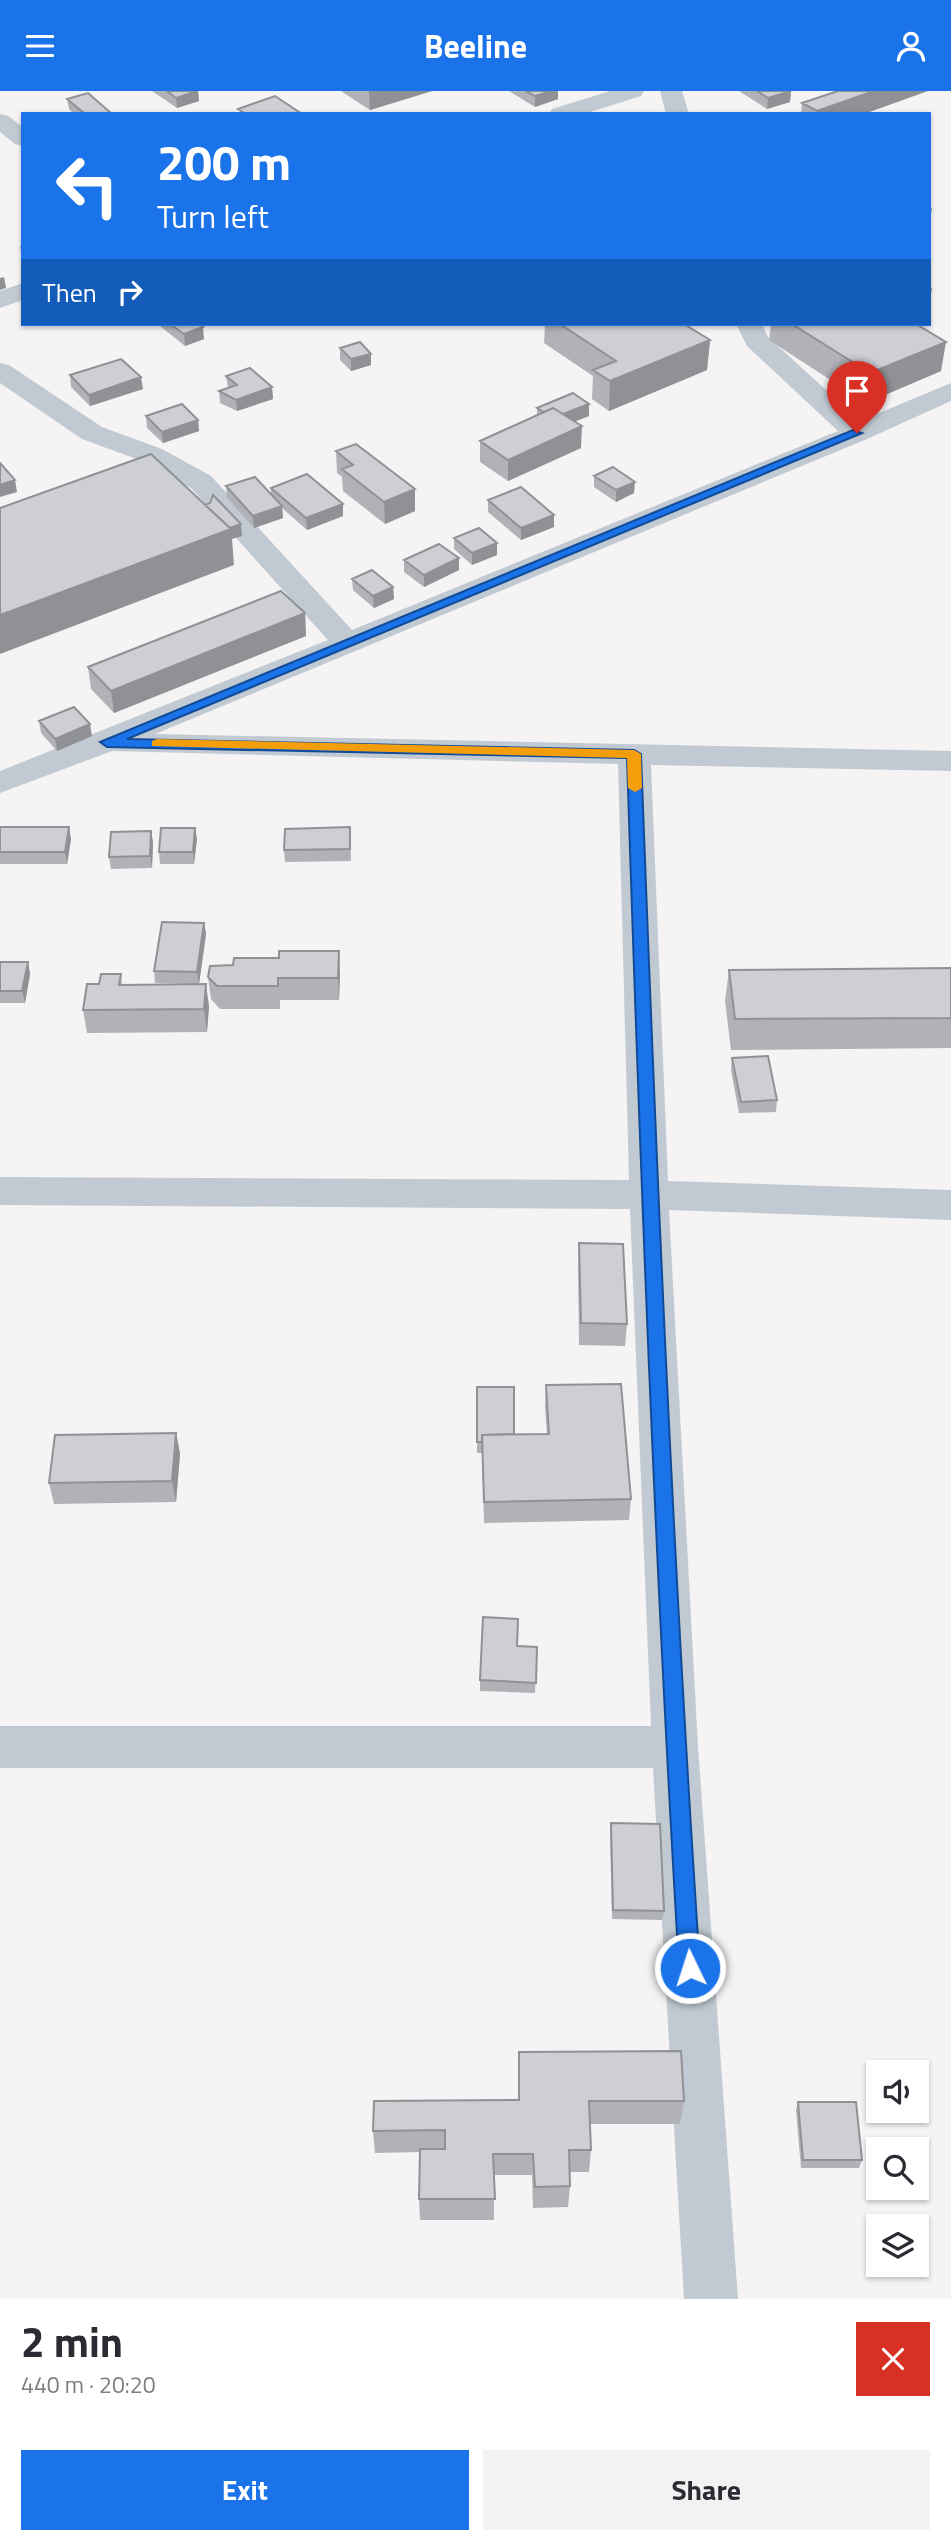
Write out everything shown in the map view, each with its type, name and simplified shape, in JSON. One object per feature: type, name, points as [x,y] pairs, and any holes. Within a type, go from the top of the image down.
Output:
[{"type":"street","points":[[566,112],[634,91]]},
{"type":"street","points":[[671,91],[677,112]]},
{"type":"street","points":[[0,121],[21,137]]},
{"type":"street","points":[[0,300],[21,292]]},
{"type":"street","points":[[750,326],[756,339],[857,433]]},
{"type":"street","points":[[0,371],[92,433],[152,455],[201,482],[346,642]]},
{"type":"street","points":[[0,783],[107,742],[857,433],[951,391]]},
{"type":"street","points":[[114,469],[152,455]]},
{"type":"street","points":[[107,742],[951,761]]},
{"type":"street","points":[[634,754],[649,1195],[675,1748],[711,2299]]},
{"type":"street","points":[[0,1191],[649,1195],[951,1205]]},
{"type":"street","points":[[0,1748],[675,1748]]},
{"type":"building","points":[[167,91],[197,91],[176,98]]},
{"type":"building","points":[[526,91],[551,91],[535,96]]},
{"type":"building","points":[[757,91],[791,91],[768,98]]},
{"type":"building","points":[[838,91],[874,91],[817,111],[802,103]]},
{"type":"building","points":[[88,93],[110,112],[83,112],[67,99]]},
{"type":"building","points":[[275,96],[299,112],[243,112],[238,109]]},
{"type":"building","points":[[173,326],[203,327],[184,334]]},
{"type":"building","points":[[563,326],[687,326],[710,340],[610,381],[593,370],[616,361]]},
{"type":"building","points":[[795,326],[919,326],[946,342],[870,373]]},
{"type":"building","points":[[360,342],[371,354],[351,359],[340,348]]},
{"type":"building","points":[[121,359],[141,377],[89,395],[70,375]]},
{"type":"building","points":[[250,368],[272,387],[236,400],[219,391],[237,385],[226,376]]},
{"type":"building","points":[[573,393],[589,404],[563,414],[553,408],[544,412],[537,408]]},
{"type":"building","points":[[182,404],[198,420],[162,432],[146,416]]},
{"type":"building","points":[[553,408],[582,426],[508,460],[480,441]]},
{"type":"building","points":[[356,444],[415,489],[384,502],[342,469],[353,465],[336,451]]},
{"type":"building","points":[[151,454],[231,529],[0,615],[0,508]]},
{"type":"building","points":[[0,463],[15,480],[0,485]]},
{"type":"building","points":[[613,467],[635,482],[616,490],[594,476]]},
{"type":"building","points":[[307,474],[343,504],[306,518],[271,488]]},
{"type":"building","points":[[255,477],[282,506],[253,516],[226,486]]},
{"type":"building","points":[[521,487],[554,515],[521,528],[488,500]]},
{"type":"building","points":[[213,495],[241,524],[230,528],[205,505],[210,503]]},
{"type":"building","points":[[479,528],[497,543],[472,553],[454,538]]},
{"type":"building","points":[[439,544],[459,558],[424,575],[404,560]]},
{"type":"building","points":[[372,570],[393,587],[373,596],[352,579]]},
{"type":"building","points":[[281,591],[305,613],[111,691],[88,667]]},
{"type":"building","points":[[74,707],[90,724],[55,739],[39,721]]},
{"type":"building","points":[[0,827],[69,827],[65,852],[0,852]]},
{"type":"building","points":[[350,827],[350,849],[284,850],[285,829]]},
{"type":"building","points":[[161,828],[195,828],[193,852],[159,852]]},
{"type":"building","points":[[151,831],[150,856],[109,857],[111,832]]},
{"type":"building","points":[[162,922],[204,923],[197,972],[154,971]]},
{"type":"building","points":[[279,951],[339,951],[338,978],[278,978],[278,986],[217,986],[208,977],[210,966],[233,965],[234,958],[279,958]]},
{"type":"building","points":[[0,962],[28,962],[22,991],[0,991]]},
{"type":"building","points":[[951,968],[951,1018],[735,1019],[729,970]]},
{"type":"building","points":[[101,974],[121,974],[119,985],[206,984],[204,1009],[83,1010],[87,984],[99,984]]},
{"type":"building","points":[[768,1056],[777,1100],[741,1102],[732,1058]]},
{"type":"building","points":[[579,1243],[623,1244],[627,1324],[581,1323]]},
{"type":"building","points":[[621,1384],[631,1499],[484,1502],[482,1435],[549,1434],[546,1385]]},
{"type":"building","points":[[477,1387],[514,1387],[514,1434],[482,1435],[482,1442],[477,1442]]},
{"type":"building","points":[[176,1433],[172,1481],[49,1483],[55,1435]]},
{"type":"building","points":[[483,1617],[518,1619],[517,1646],[537,1647],[536,1683],[480,1680]]},
{"type":"building","points":[[611,1823],[660,1824],[664,1911],[613,1910]]},
{"type":"building","points":[[681,2051],[684,2101],[589,2101],[591,2150],[569,2150],[570,2186],[535,2187],[533,2154],[493,2154],[495,2199],[419,2199],[420,2149],[445,2149],[445,2130],[373,2131],[374,2101],[519,2100],[519,2052]]},
{"type":"building","points":[[798,2102],[856,2102],[862,2160],[803,2160]]},
{"type":"slow traffic","points":[[157,743],[634,754],[635,788]]},
{"type":"route","points":[[690,1968],[675,1748],[649,1195],[634,754],[107,742],[857,433]]}]
